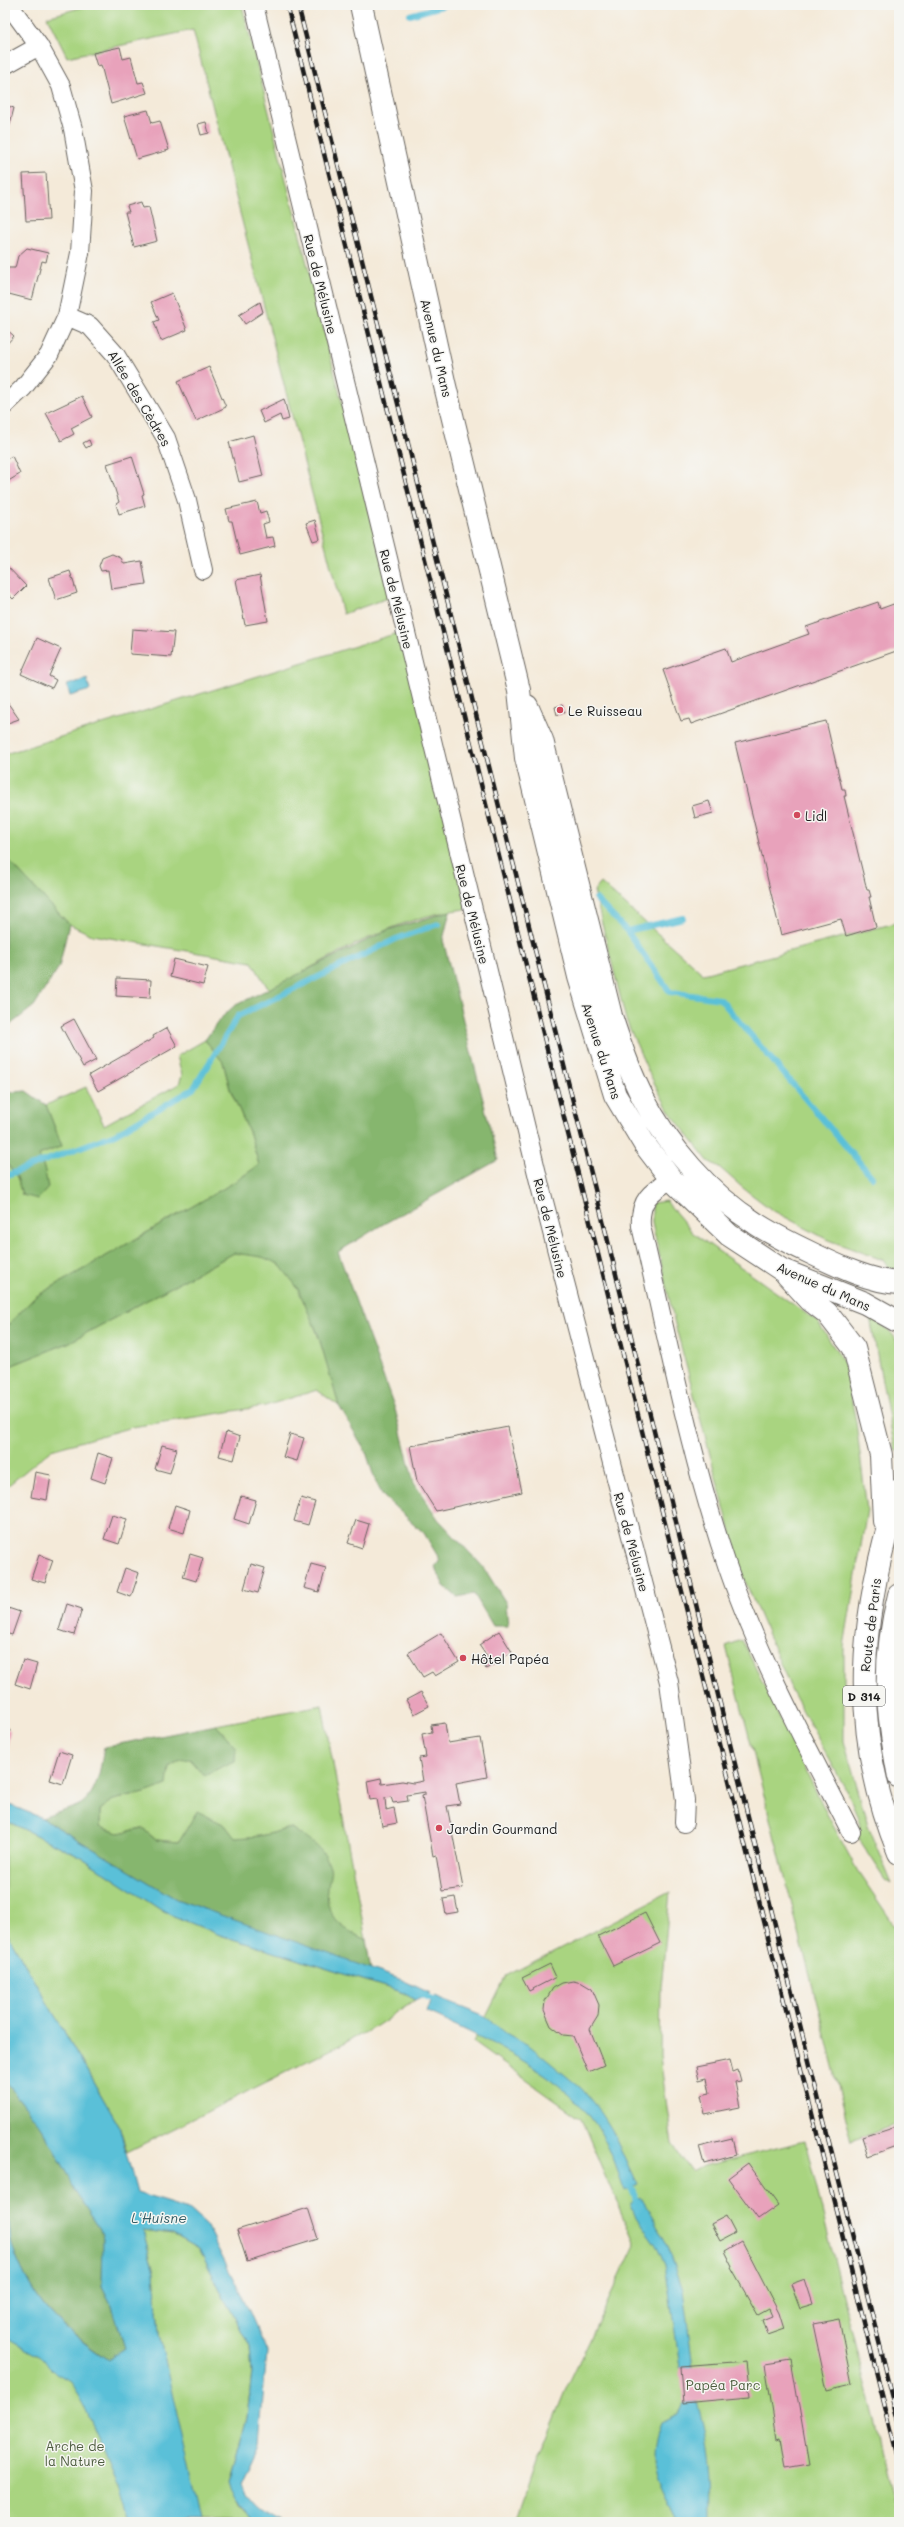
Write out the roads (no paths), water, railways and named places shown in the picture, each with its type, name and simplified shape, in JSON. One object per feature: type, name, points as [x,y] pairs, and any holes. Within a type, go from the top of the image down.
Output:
[{"type":"main road","name":"Avenue du Mans","points":[[361,5],[442,370],[519,690],[526,758],[579,978],[615,1095],[646,1145],[671,1179],[729,1235],[782,1270],[865,1303],[899,1322]]},
{"type":"main road","name":"Avenue du Mans","points":[[519,690],[542,740],[610,1016],[624,1057],[643,1098],[663,1130],[688,1163],[709,1185],[755,1224],[830,1262],[886,1282],[899,1284]]},
{"type":"main road","points":[[782,1270],[810,1300],[827,1313],[854,1348],[881,1455],[884,1536]]},
{"type":"main road","name":"Route de Paris","points":[[899,1490],[884,1536],[868,1626],[864,1667],[864,1712],[870,1754],[879,1794],[899,1853]]},
{"type":"main road","name":"Route de Paris","points":[[899,1595],[890,1639],[887,1678],[887,1709],[899,1777]]},
{"type":"street","points":[[5,405],[23,388],[49,356],[67,316],[80,253],[84,191],[73,129],[61,86],[39,46],[9,5]]},
{"type":"street","name":"Rue de Mélusine","points":[[254,5],[541,1190],[669,1682],[685,1800],[684,1823]]},
{"type":"street","points":[[5,65],[39,46]]},
{"type":"street","name":"Allée des Cèdres","points":[[67,316],[90,326],[115,354],[166,438],[187,500],[203,570]]},
{"type":"street","points":[[671,1179],[654,1191],[645,1200],[640,1213],[640,1226],[711,1516],[729,1570],[779,1689],[851,1832]]},
{"type":"water","points":[[87,679],[90,690],[70,696],[67,685]]},
{"type":"water","points":[[5,1803],[42,1818],[176,1899],[402,1980],[430,1993],[416,2000],[401,1992],[220,1935],[164,1912],[84,1859],[5,1820]]},
{"type":"water","name":"L'Huisne","points":[[5,1930],[119,2126],[137,2193],[188,2209],[206,2225],[247,2306],[267,2352],[259,2443],[241,2482],[251,2502],[261,2511],[280,2522],[253,2522],[238,2503],[229,2481],[247,2418],[252,2372],[250,2347],[199,2249],[173,2234],[143,2230],[154,2273],[159,2334],[201,2522],[129,2522],[114,2473],[86,2410],[70,2381],[56,2373],[40,2357],[5,2337],[5,2210],[13,2248],[22,2269],[30,2286],[50,2313],[75,2336],[108,2360],[125,2348],[112,2306],[102,2286],[103,2239],[100,2229],[74,2190],[69,2176],[41,2127],[5,2081]]},
{"type":"water","points":[[435,1996],[483,2015],[505,2032],[530,2046],[582,2089],[602,2114],[612,2130],[637,2185],[625,2191],[612,2156],[602,2135],[588,2114],[570,2095],[548,2077],[499,2047],[426,2012],[431,1998]]},
{"type":"water","points":[[641,2197],[668,2246],[683,2290],[693,2367],[680,2367],[665,2265],[656,2245],[636,2217],[631,2204]]},
{"type":"water","points":[[697,2402],[707,2447],[711,2522],[677,2522],[655,2474],[653,2452],[655,2438],[660,2423],[678,2415],[683,2403]]},
{"type":"waterway","points":[[410,15],[445,5]]},
{"type":"waterway","points":[[596,899],[627,931],[683,918]]},
{"type":"waterway","points":[[5,1176],[115,1134],[193,1089],[238,1016],[396,939],[438,924]]},
{"type":"waterway","points":[[627,931],[670,992],[720,999],[872,1177]]},
{"type":"waterway","points":[[418,1993],[437,2001]]},
{"type":"waterway","points":[[628,2181],[640,2208]]},
{"type":"railway","points":[[287,5],[899,2463]]},
{"type":"railway","points":[[298,5],[606,1233],[726,1728],[899,2422]]},
{"type":"place","name":"Le Ruisseau","points":[[560,710]]},
{"type":"place","name":"Lidl","points":[[797,815]]},
{"type":"place","name":"Hôtel Papéa","points":[[463,1658]]},
{"type":"place","name":"Jardin Gourmand","points":[[439,1828]]},
{"type":"park label","name":"Papéa Parc","points":[[723,2384]]},
{"type":"park label","name":"Arche de la Nature","points":[[75,2452]]}]
